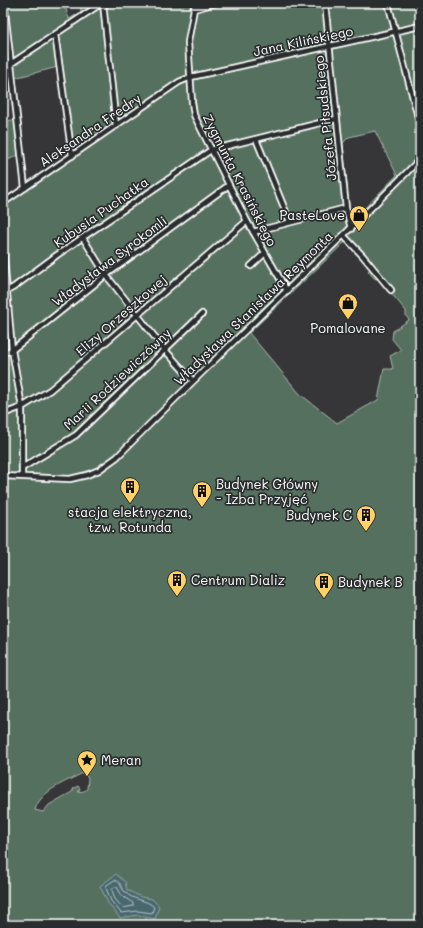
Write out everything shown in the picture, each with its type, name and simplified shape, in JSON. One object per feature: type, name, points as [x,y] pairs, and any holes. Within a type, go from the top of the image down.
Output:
[{"type":"street","points":[[4,3],[25,188]]},
{"type":"street","points":[[3,69],[102,3],[116,126]]},
{"type":"street","name":"Zygmunta Krasińskiego","points":[[195,3],[188,42],[194,115],[246,221],[287,291]]},
{"type":"street","points":[[194,9],[216,3]]},
{"type":"street","name":"Józefa Piłsudskiego","points":[[325,3],[346,208],[351,229]]},
{"type":"street","points":[[388,3],[420,125]]},
{"type":"street","name":"Jana Kilińskiego","points":[[191,77],[420,26]]},
{"type":"street","points":[[55,34],[72,156]]},
{"type":"street","name":"Aleksandra Fredry","points":[[3,203],[180,82],[191,77]]},
{"type":"street","points":[[211,150],[336,119]]},
{"type":"street","points":[[256,139],[290,222]]},
{"type":"street","name":"Kubusia Puchatka","points":[[5,291],[211,150]]},
{"type":"street","name":"Władysława Stanisława Reymonta","points":[[3,476],[70,479],[87,475],[99,470],[117,457],[420,160]]},
{"type":"street","name":"Władysława Syrokomli","points":[[3,353],[12,350],[106,276],[228,185]]},
{"type":"street","points":[[253,232],[346,208]]},
{"type":"street","name":"Elizy Orzeszkowej","points":[[3,414],[22,407],[50,390],[73,372],[137,314],[246,221]]},
{"type":"street","points":[[344,236],[363,256],[391,290]]},
{"type":"street","points":[[83,238],[106,276],[165,350],[193,381]]},
{"type":"street","points":[[3,248],[5,291],[12,350],[22,407],[22,476]]},
{"type":"street","points":[[251,266],[265,253]]},
{"type":"street","name":"Marii Rodziewiczówny","points":[[22,468],[76,435],[202,314]]},
{"type":"green space","points":[[3,3],[64,3],[69,19],[81,12],[80,3],[420,3],[420,925],[3,925],[3,200],[70,154],[58,67],[10,79],[9,68],[3,72],[3,34],[6,33]],"holes":[[[375,131],[397,175],[352,221],[350,218],[343,143],[349,137]],[[347,242],[370,269],[368,271],[374,278],[380,280],[406,311],[406,316],[409,320],[393,331],[392,339],[401,350],[390,356],[393,369],[384,369],[378,400],[337,423],[300,394],[249,333],[344,243]],[[83,773],[88,778],[87,789],[84,791],[78,792],[80,789],[78,786],[74,788],[72,792],[49,805],[43,812],[35,810],[43,797],[62,783]]]},
{"type":"green space","points":[[14,119],[19,155],[3,162],[3,123]]},
{"type":"water","points":[[116,874],[125,882],[127,890],[141,897],[152,899],[159,906],[155,919],[138,915],[120,918],[108,903],[100,886]]},
{"type":"waterway","points":[[144,915],[149,925]]},
{"type":"place","name":"PasteLove","points":[[359,232]]},
{"type":"place","name":"Pomalovane","points":[[348,320]]},
{"type":"place","name":"stacja elektryczna, tzw. Rotunda","points":[[130,504]]},
{"type":"place","name":"Budynek Główny - Izba Przyjęć","points":[[202,508]]},
{"type":"place","name":"Budynek C","points":[[366,532]]},
{"type":"place","name":"Centrum Dializ","points":[[177,597]]},
{"type":"place","name":"Budynek B","points":[[324,599]]},
{"type":"place","name":"Meran","points":[[87,777]]}]
